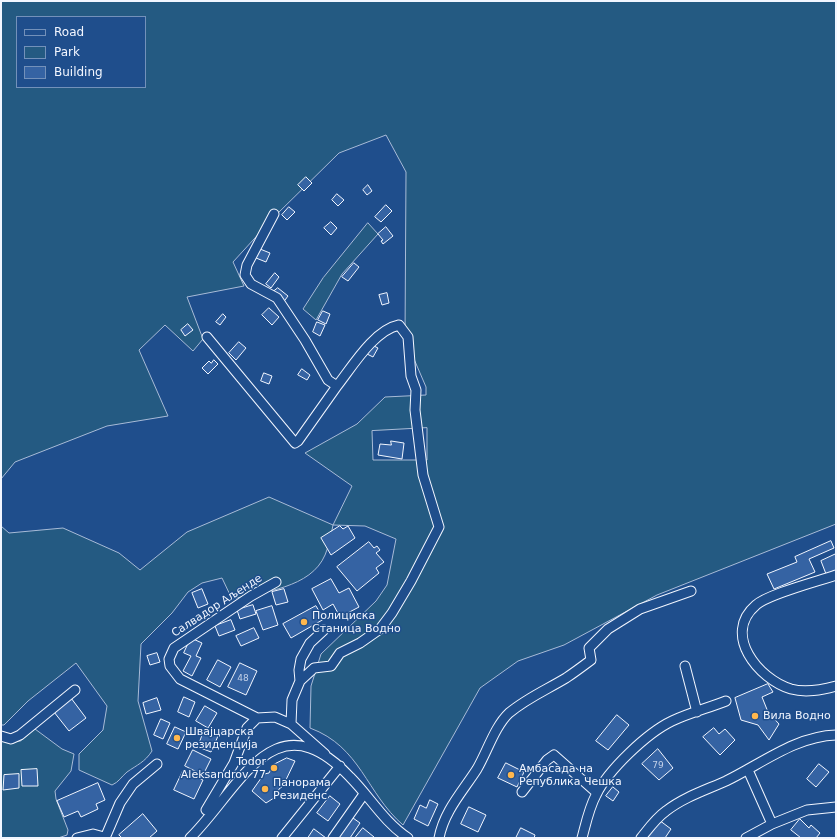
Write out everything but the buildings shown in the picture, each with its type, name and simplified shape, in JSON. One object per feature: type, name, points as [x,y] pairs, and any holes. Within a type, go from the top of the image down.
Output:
[{"type":"street","points":[[274,214],[247,265],[245,275],[251,284],[277,298],[328,380],[337,386]]},
{"type":"street","points":[[207,337],[295,443],[298,441],[337,386],[376,338],[390,327],[399,325],[403,328],[408,337],[411,376],[416,390],[415,410],[423,475],[439,527],[411,581],[392,613],[380,629],[360,643],[340,653],[331,666],[314,668],[300,681],[292,700],[291,724],[340,766],[388,822],[408,838]]},
{"type":"street","points":[[836,575],[756,604],[746,617],[743,630],[743,639],[754,665],[766,676],[780,685],[801,691],[836,686]]},
{"type":"street","name":"Салвадор Аљенде","points":[[276,582],[251,596],[174,648],[168,659],[174,673],[180,679],[257,718],[275,717],[291,724]]},
{"type":"street","points":[[439,838],[442,826],[450,809],[477,768],[502,722],[508,714],[533,695],[566,678],[591,660],[589,648],[608,629],[640,609],[691,591]]},
{"type":"street","points":[[300,681],[299,670],[301,659],[310,643],[324,630]]},
{"type":"street","points":[[685,666],[697,712]]},
{"type":"street","points":[[1,736],[11,738],[20,736],[75,690]]},
{"type":"street","points":[[582,838],[587,816],[596,793],[614,770],[638,745],[671,721],[726,701]]},
{"type":"street","points":[[206,810],[234,763],[247,728],[257,718]]},
{"type":"street","points":[[641,838],[654,821],[680,801],[748,770],[797,744],[820,736],[836,735]]},
{"type":"street","points":[[190,838],[250,767],[268,753],[281,747],[298,745],[311,747],[325,754]]},
{"type":"street","points":[[522,792],[547,760],[554,755],[596,793]]},
{"type":"street","points":[[76,838],[93,834],[105,837],[120,803],[133,784],[157,764]]},
{"type":"street","points":[[282,838],[340,766]]},
{"type":"street","points":[[748,770],[772,824]]},
{"type":"street","points":[[333,838],[364,794]]},
{"type":"street","points":[[746,838],[772,824],[807,810],[836,807]]},
{"type":"green space","points":[[1,1],[836,1],[836,524],[657,595],[564,645],[518,661],[480,688],[403,825],[390,812],[362,772],[341,747],[327,736],[310,728],[311,686],[321,654],[376,601],[387,585],[396,539],[365,526],[333,525],[352,486],[305,453],[357,424],[385,397],[426,395],[426,387],[405,338],[406,172],[386,135],[339,153],[275,216],[233,262],[244,286],[187,297],[203,339],[193,351],[165,325],[139,350],[168,416],[107,426],[15,462],[1,479]],"holes":[[[427,428],[427,460],[373,460],[372,431]]]},
{"type":"green space","points":[[368,223],[378,234],[342,274],[316,320],[303,309],[323,278]]},
{"type":"green space","points":[[269,497],[333,525],[325,555],[318,566],[309,575],[298,582],[271,591],[232,599],[222,578],[202,583],[188,592],[172,613],[141,644],[138,701],[152,751],[144,761],[127,772],[112,785],[79,770],[79,754],[103,730],[107,706],[76,663],[28,701],[4,725],[1,725],[1,526],[9,533],[63,528],[119,553],[140,570],[187,532]]},
{"type":"green space","points":[[35,729],[62,749],[74,754],[71,771],[55,791],[56,799],[68,830],[67,835],[58,838],[1,838],[1,741],[20,741]]},
{"type":"place","name":"Полициска Станица Водно","points":[[304,622]]},
{"type":"place","name":"Вила Водно","points":[[755,716]]},
{"type":"place","name":"Швајцарска резиденција","points":[[177,738]]},
{"type":"place","name":"Todor Aleksandrov 77","points":[[274,768]]},
{"type":"place","name":"Амбасада на Република Чешка","points":[[511,775]]},
{"type":"place","name":"Панорама Резиденс","points":[[265,789]]}]
